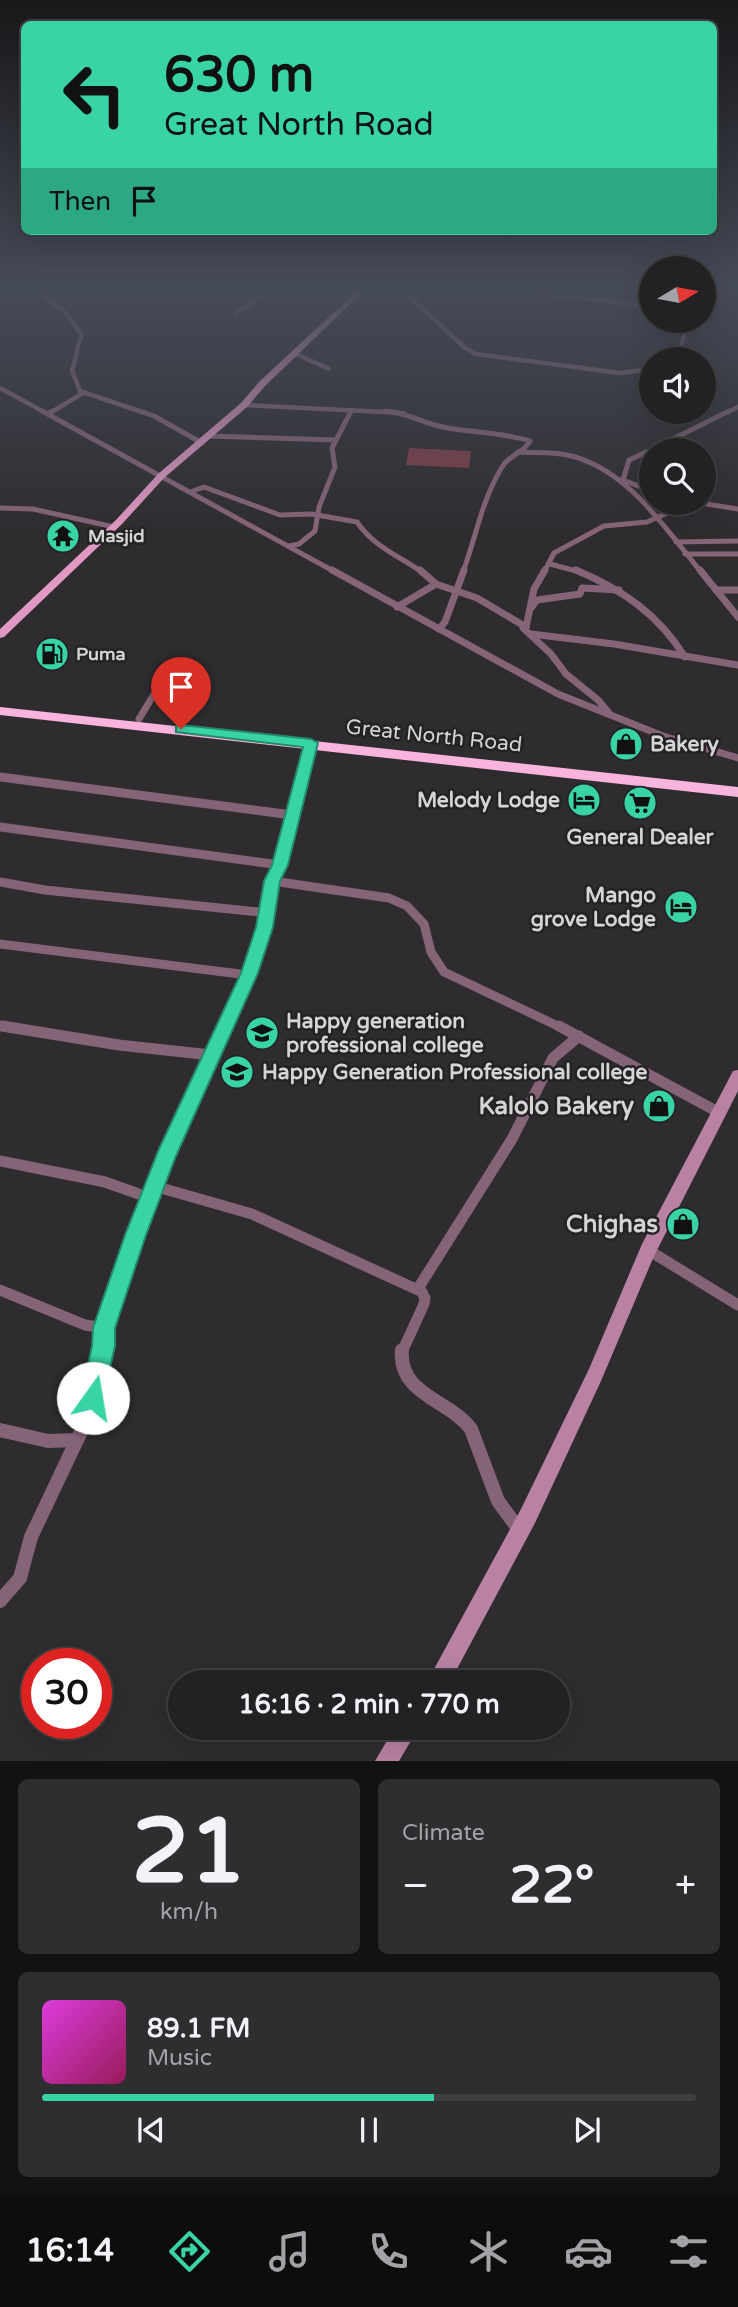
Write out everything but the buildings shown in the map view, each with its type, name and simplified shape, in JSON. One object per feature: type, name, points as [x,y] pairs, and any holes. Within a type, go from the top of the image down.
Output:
[{"type":"highway","name":"Great North Road","points":[[0,703],[738,785]]},
{"type":"highway","name":"Great North Road","points":[[0,711],[311,743],[738,792]]},
{"type":"main road","points":[[0,635],[114,527],[161,476],[244,405],[279,369]]},
{"type":"main road","points":[[445,1670],[520,1531],[595,1376],[648,1250],[738,1076]]},
{"type":"main road","points":[[386,1761],[400,1740]]},
{"type":"street","points":[[72,369],[77,386],[83,393],[154,416],[205,439],[336,440]]},
{"type":"street","points":[[591,369],[620,373],[639,371]]},
{"type":"street","points":[[0,388],[193,491],[397,607],[558,694],[663,736],[738,758]]},
{"type":"street","points":[[48,414],[83,393]]},
{"type":"street","points":[[244,405],[410,414],[441,427],[510,435],[530,441],[527,447],[517,452],[496,473],[485,493],[466,564],[445,622],[439,629]]},
{"type":"street","points":[[675,438],[738,407]]},
{"type":"street","points":[[289,546],[299,544],[315,531],[319,522],[317,516],[333,475],[335,465],[332,448],[352,410]]},
{"type":"street","points":[[517,452],[576,457],[621,480],[657,518],[738,617]]},
{"type":"street","points":[[621,480],[629,460],[639,455]]},
{"type":"street","points":[[621,480],[639,487]]},
{"type":"street","points":[[193,491],[204,487],[280,515],[317,516],[357,522],[363,531],[390,553],[420,570],[436,584],[481,600],[528,630],[566,674],[598,700],[609,714]]},
{"type":"street","points":[[716,506],[738,509]]},
{"type":"street","points":[[0,508],[33,509],[114,527]]},
{"type":"street","points":[[528,630],[534,589],[554,553],[604,527],[647,522],[662,515]]},
{"type":"street","points":[[676,542],[738,541]]},
{"type":"street","points":[[685,554],[738,554]]},
{"type":"street","points":[[550,564],[567,564],[619,590],[669,630],[685,657]]},
{"type":"street","points":[[397,607],[436,584]]},
{"type":"street","points":[[530,609],[537,600],[580,594],[582,588],[619,590]]},
{"type":"street","points":[[716,590],[738,590]]},
{"type":"street","points":[[528,630],[738,665]]},
{"type":"street","points":[[139,719],[173,663]]},
{"type":"street","points":[[0,1601],[20,1578],[32,1537],[87,1421],[99,1376],[104,1328],[152,1192],[248,975],[268,913],[272,881],[280,865],[311,743]]},
{"type":"street","points":[[0,776],[292,815]]},
{"type":"street","points":[[0,827],[280,865]]},
{"type":"street","points":[[272,881],[389,898],[404,903],[420,916],[427,927],[429,952],[435,964],[444,972],[579,1036],[718,1112]]},
{"type":"street","points":[[0,882],[45,890],[268,913]]},
{"type":"street","points":[[0,944],[248,975]]},
{"type":"street","points":[[0,1026],[119,1045],[211,1055]]},
{"type":"street","points":[[0,1161],[252,1214],[418,1290],[512,1139],[553,1058],[579,1036]]},
{"type":"street","points":[[648,1250],[738,1305]]},
{"type":"street","points":[[419,1287],[425,1298],[424,1304],[402,1349],[404,1369],[420,1392],[466,1422],[498,1501],[520,1531]]},
{"type":"street","points":[[0,1290],[85,1325],[104,1328]]},
{"type":"street","points":[[0,1430],[43,1441],[77,1440]]},
{"type":"shaded area","points":[[409,448],[471,451],[469,468],[406,465]]},
{"type":"place","name":"Masjid","points":[[63,536]]},
{"type":"place","name":"Puma","points":[[52,654]]},
{"type":"place","name":"Bakery","points":[[626,744]]},
{"type":"place","name":"Melody Lodge","points":[[584,800]]},
{"type":"place","name":"General Dealer","points":[[640,803]]},
{"type":"place","name":"Mango grove Lodge","points":[[681,907]]},
{"type":"place","name":"Happy generation professional college","points":[[262,1033]]},
{"type":"place","name":"Happy Generation Professional college","points":[[237,1072]]},
{"type":"place","name":"Kalolo Bakery","points":[[659,1106]]},
{"type":"place","name":"Chighas","points":[[683,1224]]},
{"type":"route","points":[[93,1398],[104,1346],[104,1328],[135,1235],[166,1155],[249,973],[265,927],[272,881],[280,865],[311,743],[181,729]]}]
